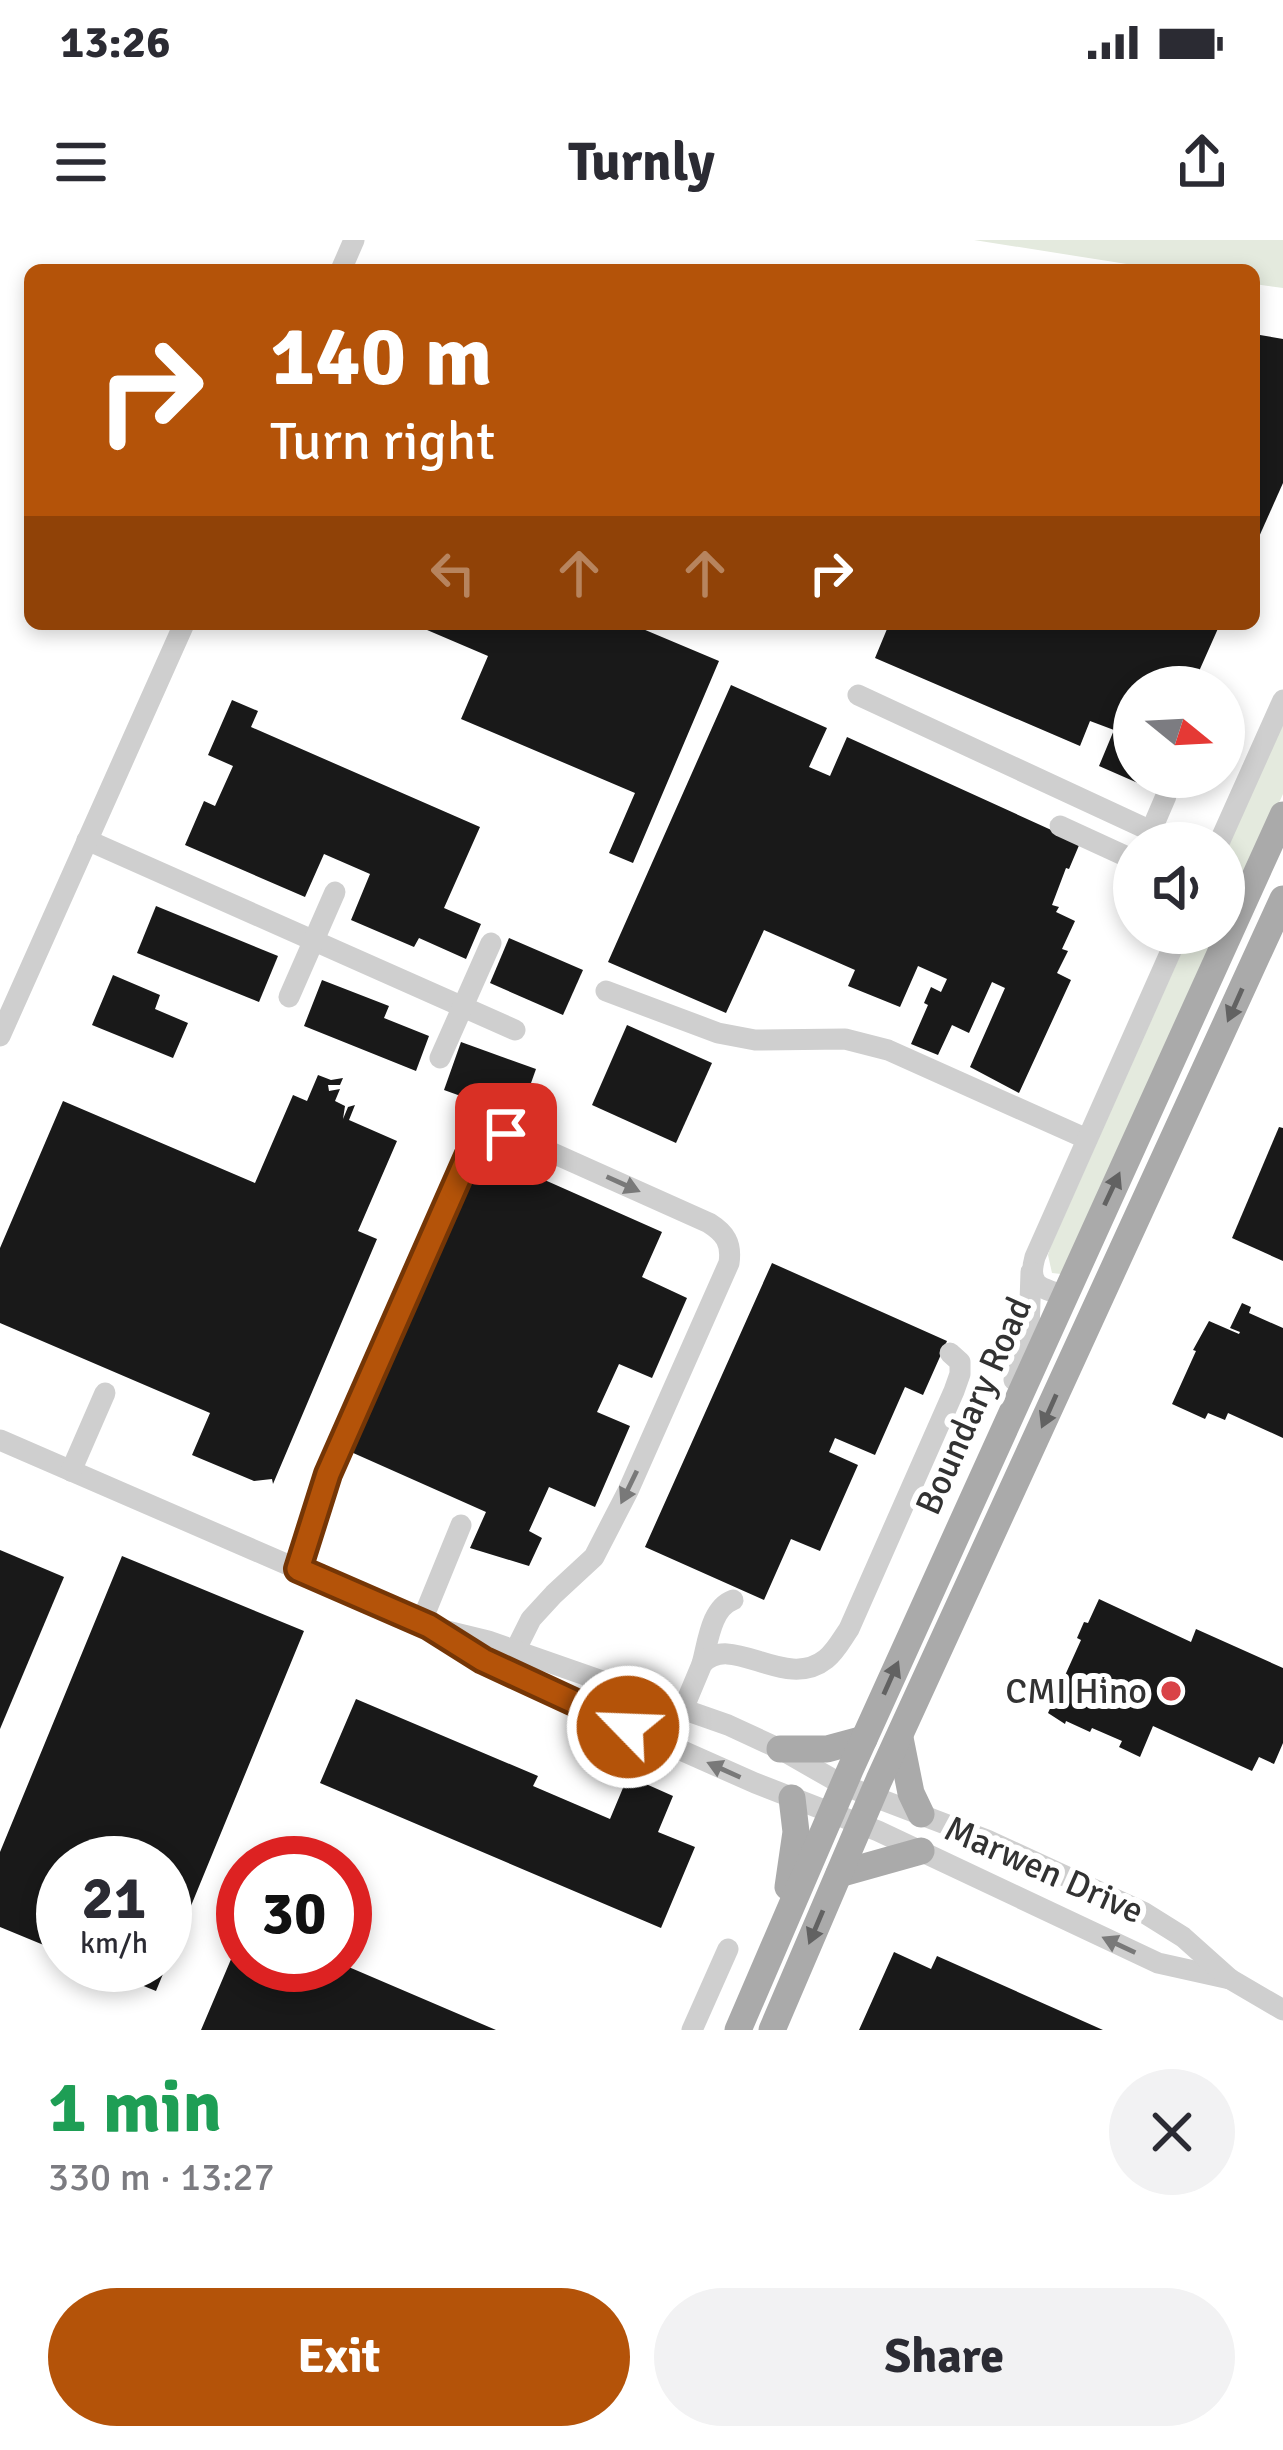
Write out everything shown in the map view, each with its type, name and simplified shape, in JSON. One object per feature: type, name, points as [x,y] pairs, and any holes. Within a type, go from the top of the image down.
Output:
[{"type":"main road","name":"Boundary Road","points":[[737,2030],[1283,815]]},
{"type":"main road","name":"Boundary Road","points":[[772,2030],[872,1796],[1283,899]]},
{"type":"main road","points":[[1064,1295],[1098,1304]]},
{"type":"main road","points":[[900,1738],[911,1792],[921,1814]]},
{"type":"main road","points":[[780,1749],[827,1749],[864,1739]]},
{"type":"main road","points":[[791,1798],[796,1832],[787,1881],[792,1903]]},
{"type":"main road","points":[[838,1874],[921,1851]]},
{"type":"street","points":[[0,1036],[181,630]]},
{"type":"street","points":[[858,695],[1132,822]]},
{"type":"street","points":[[1228,822],[1283,700]]},
{"type":"street","points":[[1060,826],[1113,850]]},
{"type":"street","points":[[87,840],[515,1030]]},
{"type":"street","points":[[289,997],[335,892]]},
{"type":"street","points":[[440,1058],[491,943]]},
{"type":"street","points":[[982,1477],[991,1431],[1026,1349],[1035,1256],[1170,954]]},
{"type":"street","points":[[606,992],[718,1034],[755,1040],[844,1039],[888,1050],[1088,1139]]},
{"type":"street","points":[[298,1569],[328,1474],[469,1154],[485,1138],[517,1136],[709,1222],[722,1231],[731,1250],[699,1334],[593,1557],[532,1619],[510,1661]]},
{"type":"street","points":[[1031,1272],[1043,1289],[1064,1295]]},
{"type":"street","points":[[701,1664],[720,1652],[787,1670],[805,1670],[836,1650],[955,1391],[960,1362],[950,1354]]},
{"type":"street","points":[[71,1471],[105,1393]]},
{"type":"street","points":[[0,1440],[510,1661],[668,1744],[791,1798],[838,1798]]},
{"type":"street","points":[[425,1624],[461,1525]]},
{"type":"street","points":[[668,1744],[718,1612],[733,1600]]},
{"type":"street","points":[[510,1661],[682,1708],[780,1749],[838,1798]]},
{"type":"street","name":"Marwen Drive","points":[[838,1798],[872,1796],[921,1814],[1144,1912],[1183,1937],[1230,1979],[1283,2010]]},
{"type":"street","name":"Marwen Drive","points":[[838,1798],[860,1823],[1158,1963],[1230,1979]]},
{"type":"street","points":[[692,2030],[728,1949]]},
{"type":"shaded area","points":[[974,240],[1283,240],[1283,288],[1260,285],[1260,264],[1127,264]]},
{"type":"shaded area","points":[[1283,723],[1283,794],[1245,878],[1245,822],[1239,822]]},
{"type":"shaded area","points":[[1181,954],[1210,954],[1061,1274],[1052,1273],[1050,1248]]},
{"type":"building","points":[[1260,335],[1283,339],[1283,483],[1260,535]]},
{"type":"building","points":[[427,630],[645,630],[719,661],[633,863],[609,853],[635,793],[461,719],[488,656]]},
{"type":"building","points":[[887,630],[1217,630],[1201,666],[1113,666],[1113,730],[1090,721],[1080,746],[875,658]]},
{"type":"building","points":[[731,685],[827,728],[809,767],[830,776],[847,737],[1080,843],[1052,905],[1075,921],[1057,973],[1071,980],[1019,1093],[970,1067],[1005,988],[992,982],[969,1033],[952,1025],[938,1055],[911,1044],[931,987],[941,992],[947,979],[918,966],[900,1007],[848,986],[855,970],[764,930],[726,1013],[608,962]]},
{"type":"building","points":[[232,700],[258,711],[251,727],[480,827],[444,908],[481,924],[466,959],[419,938],[414,947],[351,920],[370,874],[324,854],[305,897],[185,845],[204,801],[215,806],[233,766],[208,755]]},
{"type":"building","points":[[1113,732],[1113,772],[1099,766]]},
{"type":"building","points":[[156,906],[278,956],[259,1002],[137,953]]},
{"type":"building","points":[[509,938],[583,970],[563,1015],[490,983]]},
{"type":"building","points":[[113,975],[160,995],[155,1009],[188,1023],[173,1058],[92,1025]]},
{"type":"building","points":[[322,980],[389,1006],[384,1018],[429,1036],[416,1071],[304,1026]]},
{"type":"building","points":[[627,1025],[712,1063],[676,1143],[592,1105]]},
{"type":"building","points":[[461,1042],[536,1069],[519,1117],[444,1090]]},
{"type":"building","points":[[318,1075],[343,1078],[340,1085],[328,1085],[329,1091],[340,1089],[335,1101],[345,1106],[343,1119],[348,1107],[355,1105],[349,1120],[397,1141],[358,1231],[377,1239],[273,1484],[272,1479],[254,1481],[192,1455],[210,1413],[0,1323],[0,1248],[63,1101],[255,1183],[293,1095],[307,1101]]},
{"type":"building","points":[[1279,1127],[1283,1128],[1283,1261],[1232,1238]]},
{"type":"building","points":[[484,1153],[662,1232],[642,1277],[687,1298],[652,1378],[619,1364],[597,1412],[630,1426],[595,1507],[549,1487],[529,1531],[542,1538],[529,1566],[470,1548],[486,1512],[351,1452]]},
{"type":"building","points":[[772,1263],[947,1341],[923,1395],[905,1387],[875,1455],[835,1438],[829,1452],[858,1465],[820,1551],[791,1539],[764,1600],[645,1547]]},
{"type":"building","points":[[1242,1303],[1251,1307],[1249,1313],[1283,1328],[1283,1438],[1228,1413],[1225,1420],[1208,1413],[1205,1419],[1172,1404],[1209,1321],[1239,1334],[1230,1328]]},
{"type":"building","points":[[0,1550],[64,1577],[0,1729]]},
{"type":"building","points":[[122,1556],[304,1631],[192,1903],[192,1836],[36,1836],[36,1942],[0,1927],[0,1852]]},
{"type":"building","name":"CMI Hino","points":[[1099,1599],[1191,1642],[1196,1629],[1283,1668],[1283,1743],[1274,1764],[1259,1757],[1252,1771],[1153,1726],[1140,1757],[1119,1747],[1122,1741],[1092,1728],[1090,1732],[1065,1724],[1048,1713],[1081,1640],[1077,1638],[1084,1622],[1088,1623]]},
{"type":"building","points":[[356,1699],[538,1776],[533,1786],[610,1819],[628,1776],[673,1796],[658,1832],[695,1847],[661,1928],[320,1783]]},
{"type":"building","points":[[894,1952],[931,1969],[937,1956],[1103,2030],[859,2030]]},
{"type":"building","points":[[372,1977],[496,2030],[201,2030],[217,1992],[372,1992]]},
{"type":"place","name":"CMI Hino","points":[[1171,1691]]},
{"type":"route","points":[[506,1134],[485,1138],[469,1154],[328,1474],[298,1569],[429,1626],[483,1660],[628,1727]]}]
